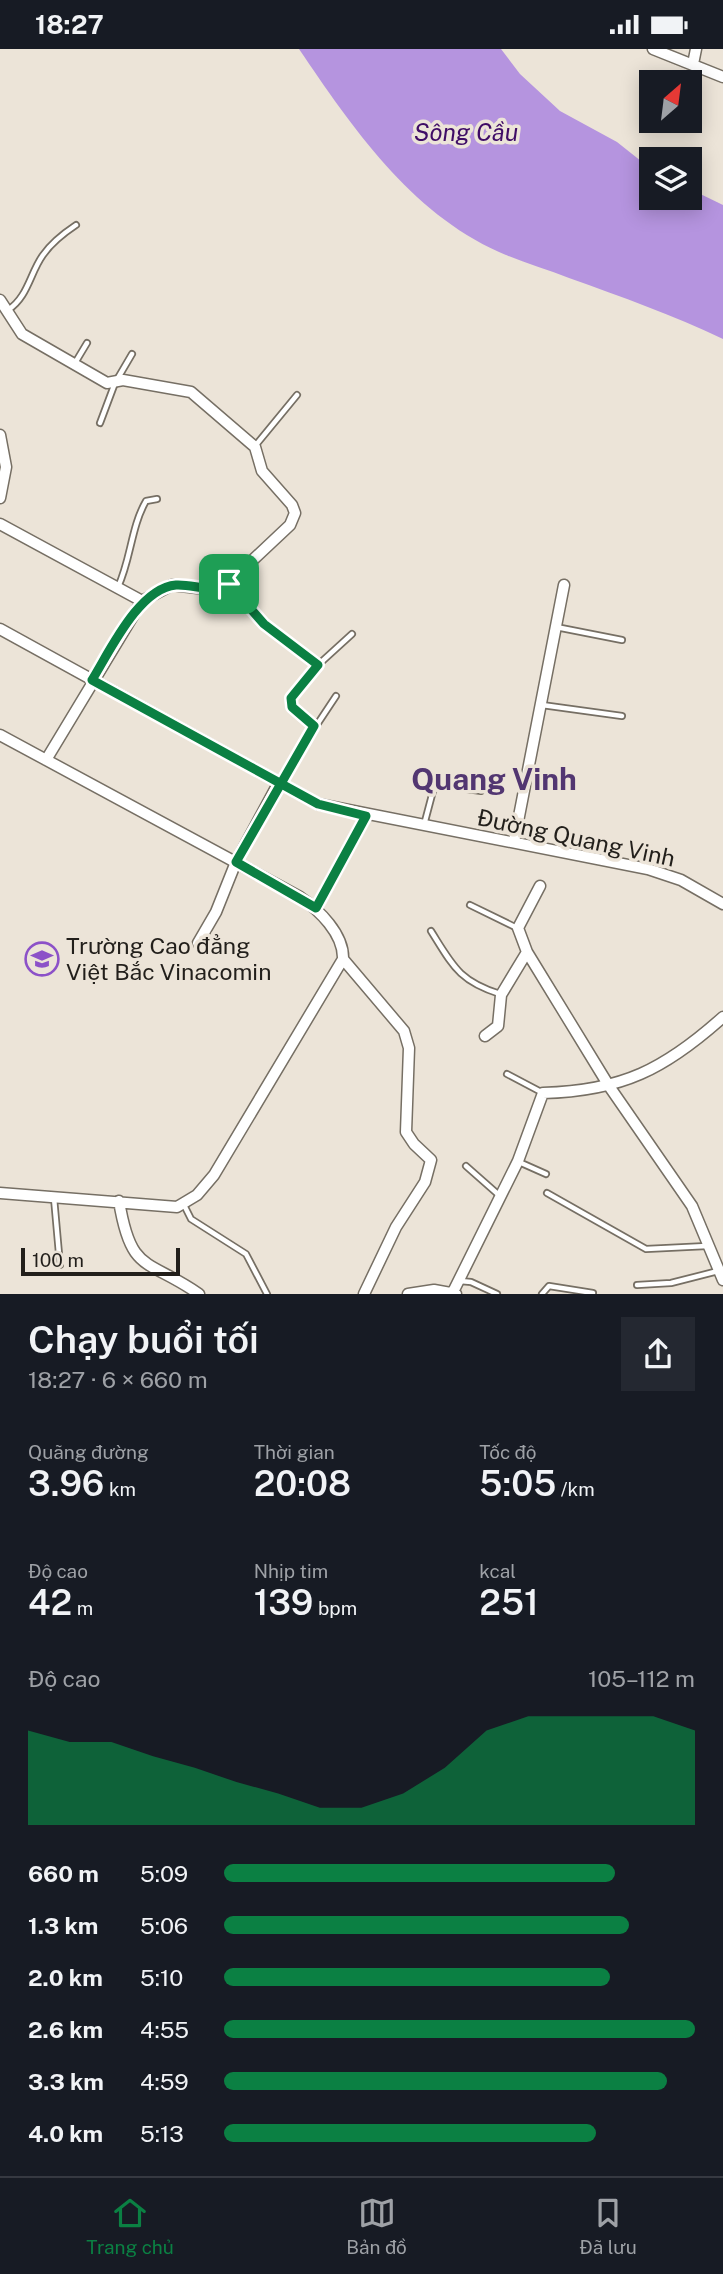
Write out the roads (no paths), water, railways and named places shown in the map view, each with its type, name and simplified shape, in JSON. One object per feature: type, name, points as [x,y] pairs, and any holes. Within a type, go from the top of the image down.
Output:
[{"type":"street","points":[[653,49],[723,77]]},
{"type":"street","points":[[693,64],[696,49]]},
{"type":"street","points":[[0,300],[22,334],[107,383],[123,380],[191,391],[255,447],[262,471],[292,505],[295,513],[290,525],[229,584],[206,589],[172,585],[142,601],[46,760]]},
{"type":"street","points":[[0,435],[6,467],[0,498]]},
{"type":"street","points":[[0,524],[142,601]]},
{"type":"street","points":[[514,842],[564,585]]},
{"type":"street","name":"Đường Quang Vinh","points":[[0,629],[318,804],[366,816],[648,869],[681,880],[723,904]]},
{"type":"street","points":[[0,735],[316,908],[340,941],[343,959],[404,1031],[409,1048],[407,1132],[414,1144],[431,1160],[425,1182],[396,1227],[364,1294]]},
{"type":"street","points":[[198,943],[216,912],[236,862],[279,782]]},
{"type":"street","points":[[316,908],[366,816]]},
{"type":"street","points":[[540,886],[518,928],[527,952],[609,1086],[692,1206],[721,1275]]},
{"type":"street","points":[[485,1035],[498,1026],[501,995],[527,952]]},
{"type":"street","points":[[0,1193],[184,1205],[214,1175],[343,959]]},
{"type":"street","points":[[408,1294],[434,1290],[454,1294],[518,1161],[543,1093],[595,1091],[655,1068],[723,1017]]},
{"type":"street","points":[[119,1201],[124,1230],[134,1252],[143,1263],[195,1293]]},
{"type":"lane","points":[[6,311],[21,299],[43,255],[61,235],[76,225]]},
{"type":"lane","points":[[75,364],[87,343]]},
{"type":"lane","points":[[100,423],[115,383],[132,354]]},
{"type":"lane","points":[[255,447],[297,395]]},
{"type":"lane","points":[[118,588],[128,565],[139,513],[146,501],[157,499]]},
{"type":"lane","points":[[229,584],[264,624],[318,665]]},
{"type":"lane","points":[[555,627],[622,640]]},
{"type":"lane","points":[[314,726],[292,707],[291,698],[318,665],[352,634]]},
{"type":"lane","points":[[279,782],[336,696]]},
{"type":"lane","points":[[542,705],[622,716]]},
{"type":"lane","points":[[424,826],[438,785],[446,783],[481,791]]},
{"type":"lane","points":[[470,905],[518,928]]},
{"type":"lane","points":[[431,931],[456,971],[475,986],[501,995]]},
{"type":"lane","points":[[507,1074],[543,1093]]},
{"type":"lane","points":[[518,1161],[547,1174]]},
{"type":"lane","points":[[466,1167],[484,1185],[502,1197]]},
{"type":"lane","points":[[547,1193],[646,1249],[709,1245]]},
{"type":"lane","points":[[54,1197],[60,1265]]},
{"type":"lane","points":[[184,1205],[191,1219],[246,1254],[267,1294]]},
{"type":"lane","points":[[637,1285],[721,1275]]},
{"type":"lane","points":[[459,1280],[471,1282],[497,1294]]},
{"type":"lane","points":[[542,1294],[549,1286],[593,1293]]},
{"type":"water","name":"Sông Cầu","points":[[299,49],[501,49],[520,74],[560,111],[617,142],[639,159],[639,210],[702,210],[702,195],[723,205],[723,339],[647,307],[507,256],[467,235],[411,191],[362,137]]},
{"type":"place","name":"Trường Cao đẳng Việt Bắc Vinacomin","points":[[42,959]]},
{"type":"district","name":"Quang Vinh","points":[[494,780]]}]
